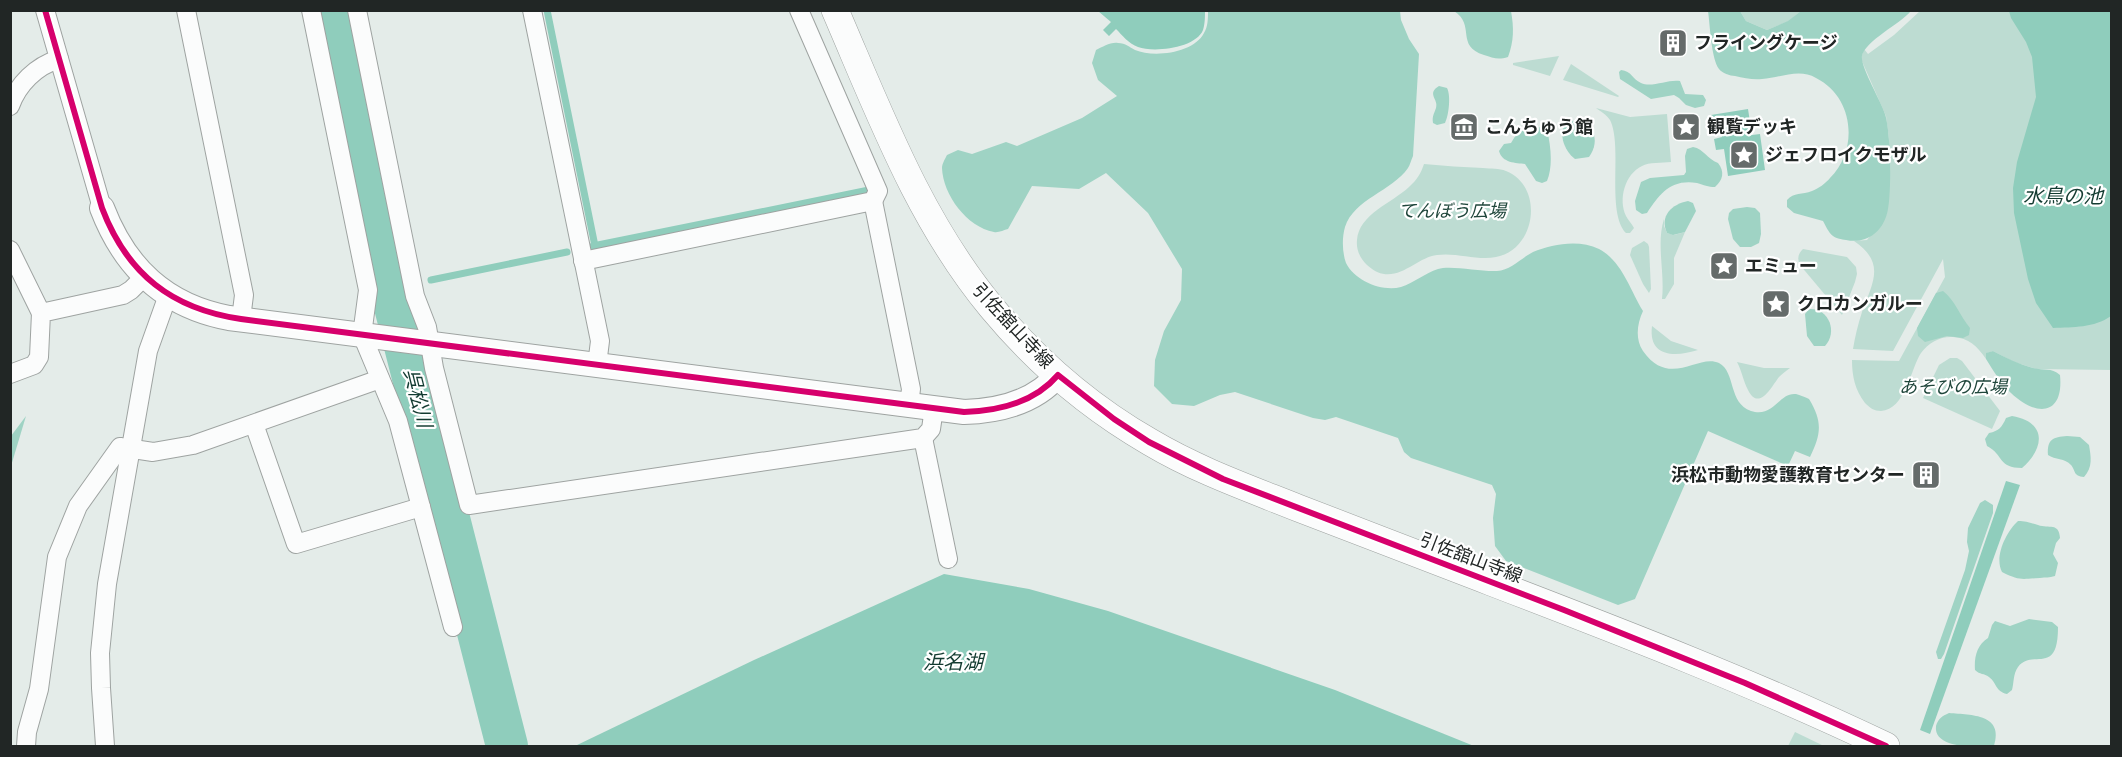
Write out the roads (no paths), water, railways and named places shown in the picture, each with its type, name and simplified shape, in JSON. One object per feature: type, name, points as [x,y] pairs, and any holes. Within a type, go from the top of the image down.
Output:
[{"type":"main road","name":"引佐舘山寺線","points":[[835,10],[904,169],[944,242],[993,309],[1020,339],[1058,375],[1114,419],[1149,442],[1223,479],[1564,610],[1745,683],[1886,747]]},
{"type":"street","points":[[45,10],[110,229],[121,249],[145,276],[168,295],[208,313],[971,412],[1005,407],[1048,387],[1058,375]]},
{"type":"street","points":[[186,10],[244,295],[241,319]]},
{"type":"street","points":[[310,10],[368,290],[368,335],[381,378],[398,421],[453,627]]},
{"type":"street","points":[[357,10],[415,296],[427,327],[427,343],[469,505],[923,438],[931,429],[934,408]]},
{"type":"street","points":[[532,10],[600,341],[597,365]]},
{"type":"street","points":[[799,10],[878,192],[873,201],[911,389],[909,405]]},
{"type":"street","points":[[10,106],[17,90],[24,82],[47,63],[59,59]]},
{"type":"street","points":[[583,261],[873,201]]},
{"type":"street","points":[[10,250],[41,313],[39,357],[34,364],[10,374]]},
{"type":"street","points":[[41,313],[123,295],[145,276]]},
{"type":"street","points":[[105,747],[101,688],[103,619],[148,351],[168,295]]},
{"type":"street","points":[[21,743],[39,689],[57,557],[78,506],[120,447],[153,452],[201,442],[381,378]]},
{"type":"street","points":[[254,424],[296,544],[421,507]]},
{"type":"street","points":[[923,438],[948,559]]},
{"type":"water","points":[[1205,10],[1205,23],[1199,36],[1184,45],[1174,48],[1145,49],[1132,44],[1116,29],[1109,36],[1103,30],[1111,22],[1098,11]]},
{"type":"water","name":"水鳥の池","points":[[2009,11],[2111,11],[2111,316],[2098,323],[2053,328],[2036,303],[2028,279],[2014,213],[2013,188],[2017,162],[2036,97],[2032,57]]},
{"type":"water","points":[[1748,109],[1752,135],[1760,134],[1765,170],[1728,176],[1724,149],[1716,150],[1714,139],[1722,137],[1719,123],[1712,124],[1711,115]]},
{"type":"water","points":[[2006,481],[2020,485],[1930,734],[1920,730]]},
{"type":"water","name":"浜名湖","points":[[944,574],[1029,589],[1108,611],[1335,690],[1474,746],[575,746],[754,660]]},
{"type":"waterway","name":"呉松川","points":[[334,10],[392,295],[507,746]]},
{"type":"waterway","points":[[547,10],[595,246]]},
{"type":"waterway","points":[[593,246],[869,190]]},
{"type":"waterway","points":[[431,280],[567,252]]},
{"type":"waterway","points":[[391,288],[406,285]]},
{"type":"place","name":"フライングケージ","points":[[1673,43]]},
{"type":"place","name":"こんちゅう館","points":[[1464,127]]},
{"type":"place","name":"観覧デッキ","points":[[1686,127]]},
{"type":"place","name":"ジェフロイクモザル","points":[[1744,155]]},
{"type":"place","name":"エミュー","points":[[1724,266]]},
{"type":"place","name":"クロカンガルー","points":[[1776,304]]},
{"type":"place","name":"浜松市動物愛護教育センター","points":[[1926,475]]},
{"type":"park label","name":"てんぼう広場","points":[[1452,211]]},
{"type":"park label","name":"あそびの広場","points":[[1953,387]]}]
